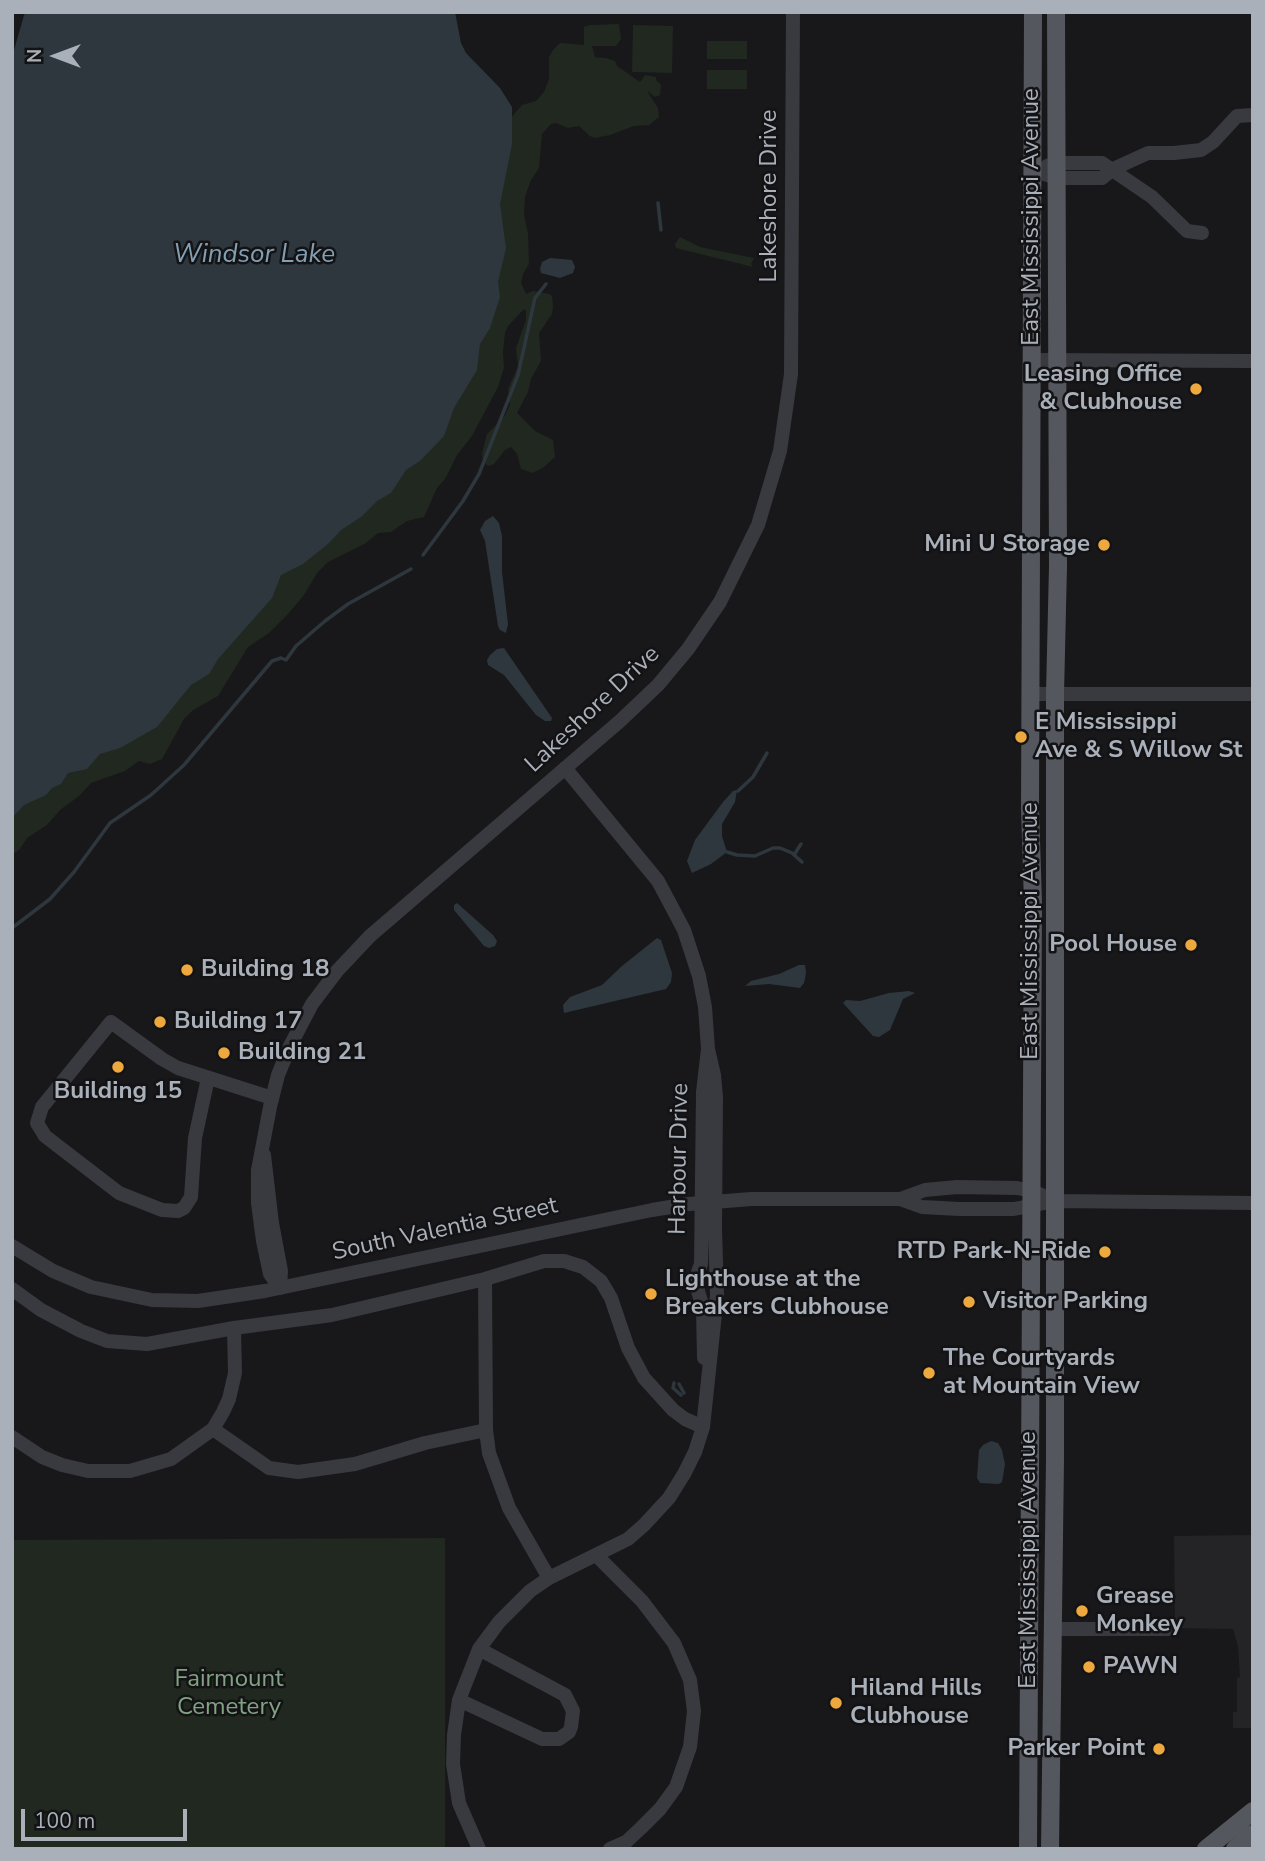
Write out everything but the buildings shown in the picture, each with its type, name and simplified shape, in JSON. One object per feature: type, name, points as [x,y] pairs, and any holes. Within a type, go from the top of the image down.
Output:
[{"type":"main road","name":"East Mississippi Avenue","points":[[1028,1849],[1032,1199],[1033,12]]},
{"type":"main road","name":"East Mississippi Avenue","points":[[1050,1849],[1054,1629],[1055,694],[1058,580],[1056,12]]},
{"type":"main road","points":[[1206,1849],[1253,1811]]},
{"type":"main road","points":[[1235,1849],[1253,1835]]},
{"type":"street","name":"Lakeshore Drive","points":[[280,1288],[281,1271],[263,1149],[272,1098],[283,1063],[298,1029],[316,999],[343,963],[375,931],[647,696],[695,640],[720,602],[743,559],[771,487],[786,419],[792,364],[793,12]]},
{"type":"street","points":[[1032,170],[1102,178],[1113,169],[1148,153],[1201,150],[1213,142],[1237,116],[1253,115]]},
{"type":"street","points":[[1113,169],[1152,197],[1186,231],[1202,233]]},
{"type":"street","points":[[1032,360],[1253,361]]},
{"type":"street","points":[[1031,694],[1253,694]]},
{"type":"street","name":"Harbour Drive","points":[[479,1849],[463,1814],[454,1771],[454,1735],[459,1700],[479,1649],[509,1611],[549,1578],[628,1539],[661,1507],[690,1463],[703,1427],[717,1295],[709,1202],[715,1088],[701,982],[690,943],[676,911],[649,867],[565,768]]},
{"type":"street","points":[[208,1079],[197,1129],[189,1202],[178,1212],[170,1212],[119,1192],[45,1136],[37,1123],[42,1107],[111,1021],[178,1068],[272,1098]]},
{"type":"street","name":"South Valentia Street","points":[[12,1246],[42,1266],[76,1282],[143,1299],[212,1300],[652,1210],[709,1202],[751,1199],[900,1199],[919,1191],[938,1188],[1012,1187],[1032,1199]]},
{"type":"street","name":"South Valentia Street","points":[[900,1199],[914,1206],[934,1209],[1032,1199],[1253,1203]]},
{"type":"street","points":[[12,1289],[58,1320],[95,1337],[114,1342],[155,1344],[234,1328],[332,1315],[485,1279],[544,1261],[564,1261],[589,1271],[601,1280],[608,1291],[628,1348],[644,1378],[673,1410],[703,1427]]},
{"type":"street","points":[[485,1279],[486,1430],[489,1453],[503,1495],[549,1578]]},
{"type":"street","points":[[12,1437],[36,1454],[62,1465],[88,1471],[116,1473],[140,1470],[170,1459],[213,1429],[227,1404],[236,1361],[234,1328]]},
{"type":"street","points":[[213,1429],[269,1468],[298,1472],[355,1464],[425,1443],[486,1430]]},
{"type":"street","points":[[596,1555],[642,1601],[668,1633],[684,1663],[694,1700],[694,1729],[680,1778],[660,1809],[627,1845],[610,1849]]},
{"type":"street","points":[[1054,1629],[1169,1629]]},
{"type":"street","points":[[459,1700],[542,1739],[559,1739],[569,1732],[571,1727],[573,1711],[565,1695],[479,1649]]},
{"type":"shaded area","points":[[1253,1535],[1253,1728],[1233,1728],[1233,1712],[1237,1712],[1237,1678],[1240,1677],[1238,1646],[1233,1629],[1175,1628],[1174,1536]]},
{"type":"green space","points":[[619,24],[621,39],[616,46],[592,46],[595,57],[615,61],[617,66],[640,82],[645,75],[656,77],[661,85],[660,95],[655,97],[647,91],[658,108],[659,117],[649,125],[634,126],[595,138],[579,126],[568,128],[556,123],[551,124],[542,134],[539,168],[525,197],[529,264],[521,283],[526,294],[533,291],[552,296],[553,307],[552,314],[539,333],[541,361],[517,413],[535,431],[553,440],[555,457],[533,473],[521,469],[517,454],[511,447],[505,450],[494,464],[488,466],[483,461],[482,453],[487,434],[504,417],[510,405],[508,389],[518,366],[516,348],[526,320],[524,309],[505,333],[504,368],[498,387],[472,436],[437,488],[424,517],[407,521],[391,532],[378,533],[366,543],[328,562],[288,614],[269,633],[248,647],[218,696],[193,710],[184,719],[162,759],[150,764],[139,761],[125,771],[91,783],[47,825],[27,838],[12,855],[12,804],[94,753],[277,577],[495,217],[509,120],[522,105],[536,101],[544,92],[549,79],[549,57],[560,43],[584,45],[584,27]]},
{"type":"green space","points":[[633,25],[673,26],[672,73],[632,72]]},
{"type":"green space","points":[[707,41],[747,41],[747,59],[707,59]]},
{"type":"green space","points":[[707,70],[747,70],[747,89],[707,89]]},
{"type":"green space","points":[[680,237],[700,247],[754,258],[751,264],[753,267],[676,248],[675,244]]},
{"type":"green space","name":"Fairmount Cemetery","points":[[445,1538],[445,1849],[12,1849],[12,1540]]},
{"type":"water","name":"Windsor Lake","points":[[25,12],[455,12],[461,43],[466,53],[500,88],[512,107],[512,144],[500,204],[506,248],[498,282],[500,297],[490,328],[480,344],[477,370],[454,408],[444,436],[420,461],[406,470],[391,493],[341,530],[303,564],[281,575],[272,598],[218,659],[209,674],[191,685],[157,727],[120,748],[100,754],[87,769],[68,773],[61,784],[46,795],[24,805],[12,818],[12,57]]},
{"type":"water","points":[[550,258],[572,260],[575,267],[573,273],[560,278],[541,273],[542,262]]},
{"type":"water","points":[[493,516],[499,523],[502,536],[502,572],[508,624],[506,633],[498,626],[485,541],[480,530],[485,521]]},
{"type":"water","points":[[504,648],[552,718],[551,721],[545,721],[536,715],[504,675],[488,665],[490,655],[497,649]]},
{"type":"water","points":[[737,790],[735,802],[722,824],[722,836],[727,852],[692,873],[687,861],[695,840],[723,802]]},
{"type":"water","points":[[457,903],[493,935],[497,941],[495,946],[484,946],[454,910]]},
{"type":"water","points":[[657,938],[661,940],[672,973],[671,982],[666,989],[564,1013],[563,1005],[570,997],[602,985]]},
{"type":"water","points":[[805,965],[806,973],[800,988],[769,984],[745,986],[751,981],[779,974]]},
{"type":"water","points":[[909,991],[915,993],[903,999],[890,1030],[879,1037],[873,1036],[843,1003],[846,1000],[860,1001]]},
{"type":"water","points":[[991,1441],[998,1443],[1005,1464],[1002,1482],[999,1484],[980,1483],[977,1478],[979,1450]]},
{"type":"waterway","points":[[658,203],[661,230]]},
{"type":"waterway","points":[[423,555],[463,501],[479,474],[518,375],[535,298],[546,284]]},
{"type":"waterway","points":[[12,928],[50,899],[74,872],[110,823],[151,795],[184,765],[272,661],[281,658],[286,660],[296,646],[348,604],[411,569]]},
{"type":"waterway","points":[[738,791],[753,777],[767,753]]},
{"type":"waterway","points":[[794,855],[801,844]]},
{"type":"waterway","points":[[727,852],[755,856],[773,848],[780,848],[792,853],[802,862]]},
{"type":"waterway","points":[[674,1383],[673,1388],[681,1395]]},
{"type":"waterway","points":[[679,1384],[684,1393]]},
{"type":"place","name":"Leasing Office & Clubhouse","points":[[1196,389]]},
{"type":"place","name":"Mini U Storage","points":[[1104,545]]},
{"type":"place","name":"E Mississippi Ave & S Willow St","points":[[1021,737]]},
{"type":"place","name":"Pool House","points":[[1191,945]]},
{"type":"place","name":"Building 18","points":[[187,970]]},
{"type":"place","name":"Building 17","points":[[160,1022]]},
{"type":"place","name":"Building 21","points":[[224,1053]]},
{"type":"place","name":"Building 15","points":[[118,1067]]},
{"type":"place","name":"RTD Park-N-Ride","points":[[1105,1252]]},
{"type":"place","name":"Lighthouse at the Breakers Clubhouse","points":[[651,1294]]},
{"type":"place","name":"Visitor Parking","points":[[969,1302]]},
{"type":"place","name":"The Courtyards at Mountain View","points":[[929,1373]]},
{"type":"place","name":"Grease Monkey","points":[[1082,1611]]},
{"type":"place","name":"PAWN","points":[[1089,1667]]},
{"type":"place","name":"Hiland Hills Clubhouse","points":[[836,1703]]},
{"type":"place","name":"Parker Point","points":[[1159,1749]]}]
